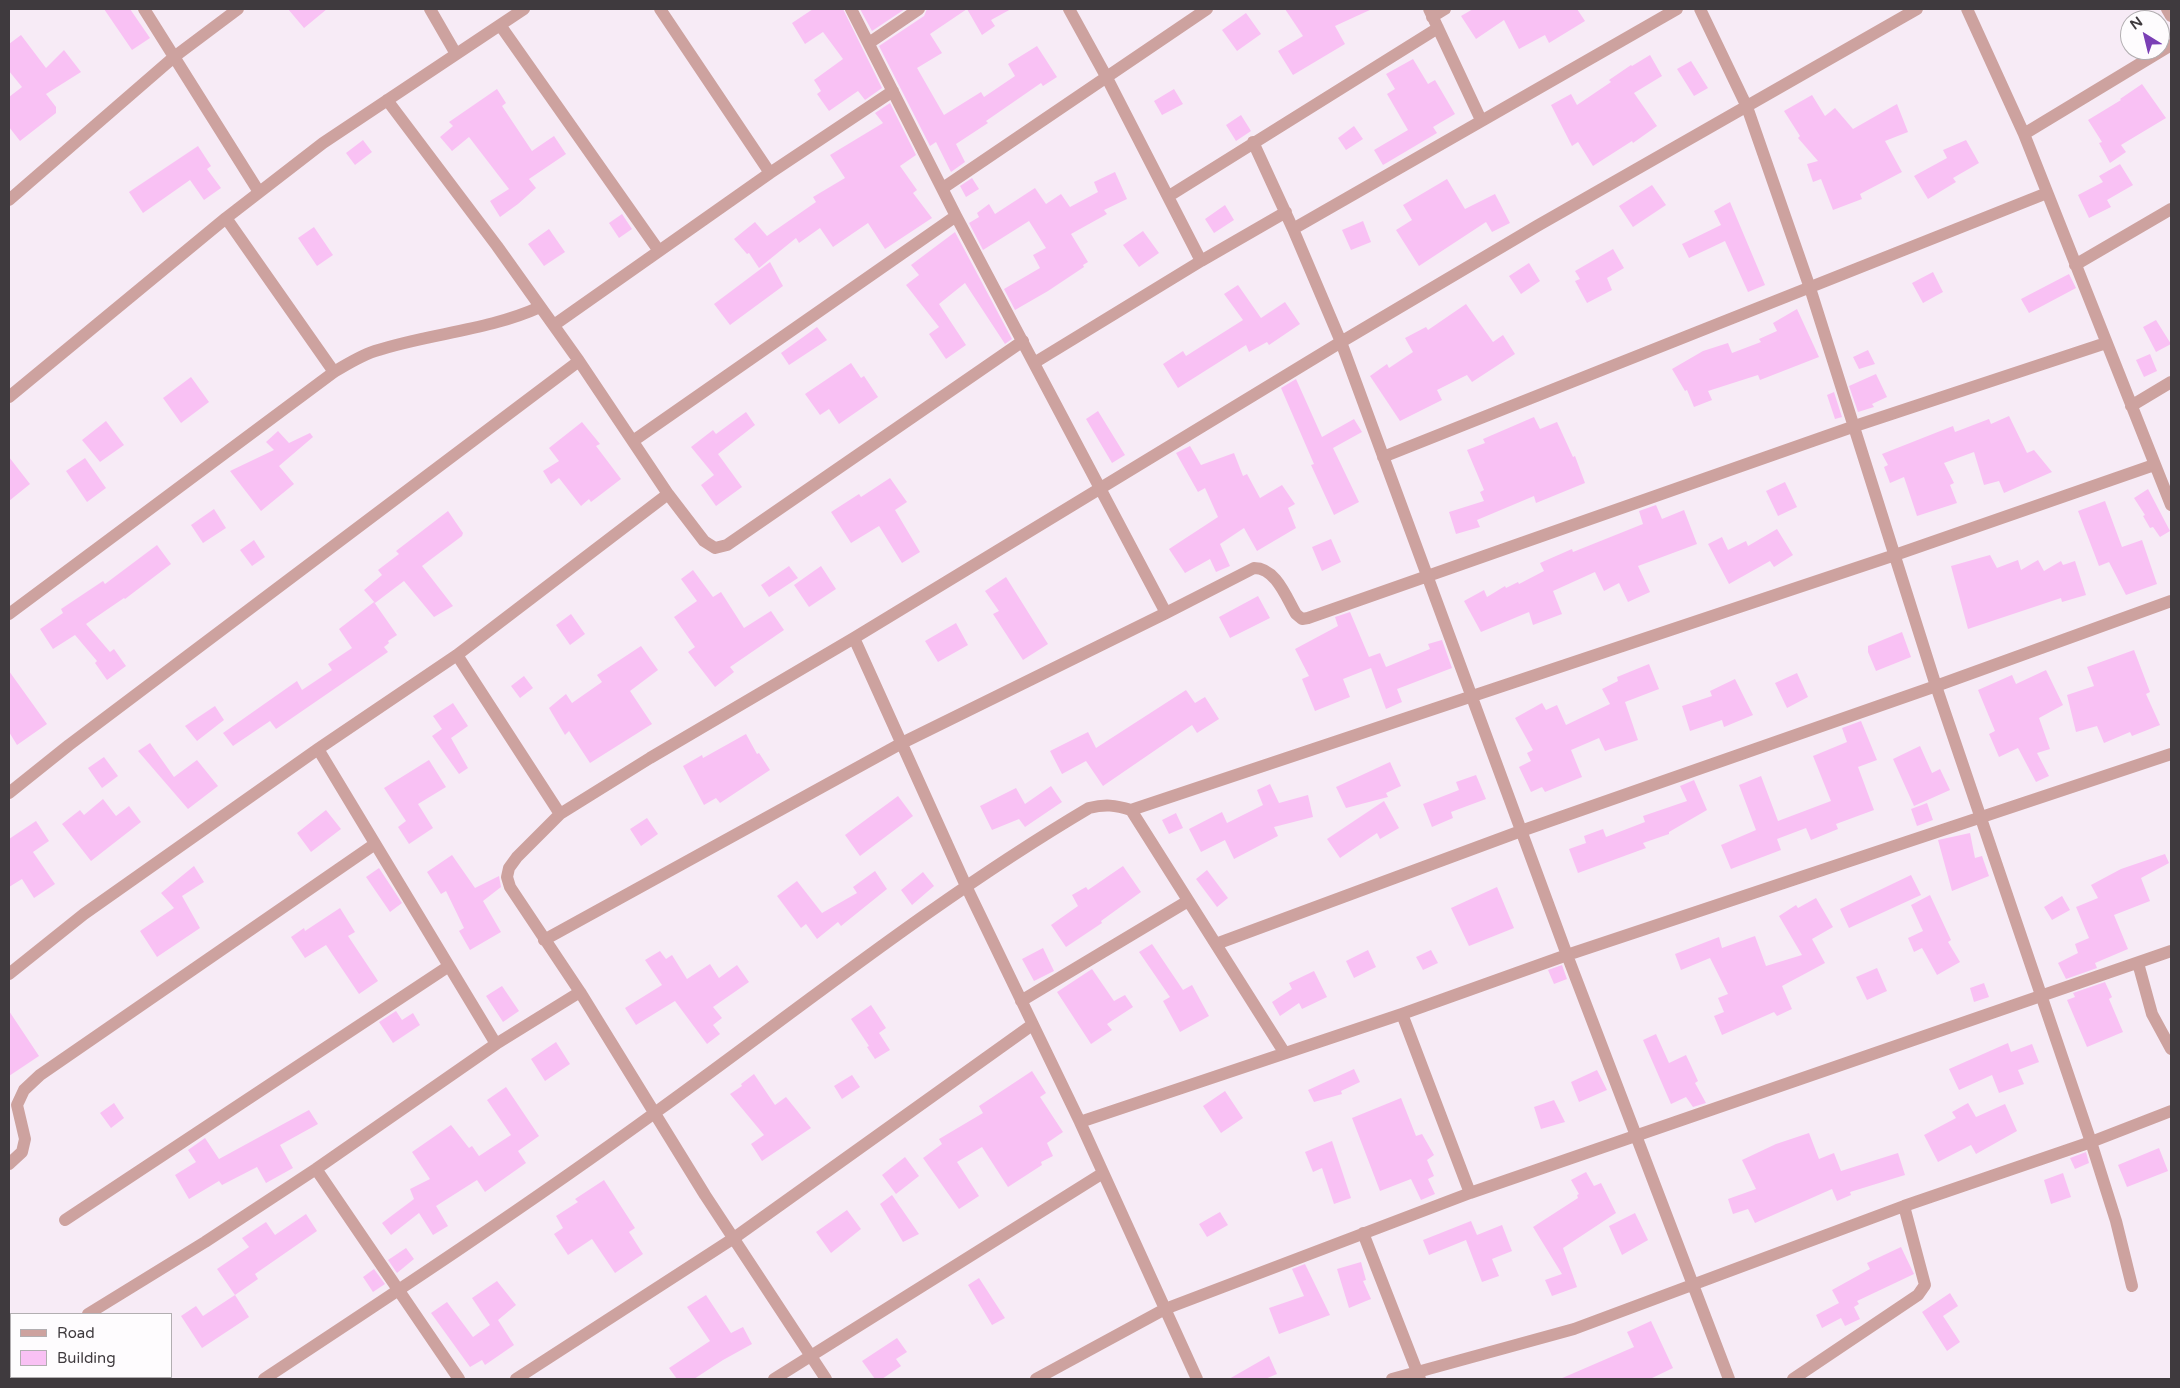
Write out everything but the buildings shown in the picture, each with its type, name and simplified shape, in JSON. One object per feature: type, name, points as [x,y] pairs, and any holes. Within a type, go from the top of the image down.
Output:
[{"type":"street","points":[[144,9],[259,192]]},
{"type":"street","points":[[9,200],[174,57],[238,9]]},
{"type":"street","points":[[430,9],[456,54]]},
{"type":"street","points":[[9,397],[226,218],[323,143],[524,9]]},
{"type":"street","points":[[660,9],[770,173]]},
{"type":"street","points":[[851,9],[956,216],[1166,613]]},
{"type":"street","points":[[869,43],[919,9]]},
{"type":"street","points":[[1069,9],[1107,78],[1201,261]]},
{"type":"street","points":[[943,188],[1207,9]]},
{"type":"street","points":[[1168,196],[1254,142],[1445,9]]},
{"type":"street","points":[[1293,229],[1677,9]]},
{"type":"street","points":[[1700,9],[1747,108],[1810,288],[1936,686],[2091,1142],[2116,1222],[2132,1286]]},
{"type":"street","points":[[826,1379],[654,1114],[580,992],[510,887],[507,877],[509,868],[517,857],[560,814],[650,758],[854,638],[1341,342],[1537,226],[1747,108],[1917,9]]},
{"type":"street","points":[[1967,9],[2024,134],[2171,505]]},
{"type":"street","points":[[2167,9],[2171,16]]},
{"type":"street","points":[[1433,18],[1481,120]]},
{"type":"street","points":[[500,24],[659,251]]},
{"type":"street","points":[[2024,134],[2171,45]]},
{"type":"street","points":[[554,326],[770,173],[893,91]]},
{"type":"street","points":[[387,100],[579,361],[668,494],[704,541],[715,548],[727,545],[1023,341]]},
{"type":"street","points":[[1254,142],[1341,342],[1567,954],[1729,1379]]},
{"type":"street","points":[[1383,457],[2047,193]]},
{"type":"street","points":[[2076,265],[2171,209]]},
{"type":"street","points":[[1034,363],[1201,261],[1286,212]]},
{"type":"street","points":[[633,441],[956,216]]},
{"type":"street","points":[[226,218],[334,372]]},
{"type":"street","points":[[9,614],[334,372],[354,360],[373,351],[494,325],[540,307]]},
{"type":"street","points":[[544,940],[902,743],[1254,568],[1263,568],[1271,573],[1296,614],[1302,619],[1855,426],[2106,343]]},
{"type":"street","points":[[9,793],[69,745],[579,361]]},
{"type":"street","points":[[2131,406],[2171,382]]},
{"type":"street","points":[[264,1379],[399,1290],[654,1114],[966,886],[1089,808],[1115,805],[1131,810],[1895,555],[2154,465]]},
{"type":"street","points":[[9,974],[84,914],[318,749],[456,655],[668,494]]},
{"type":"street","points":[[1216,944],[1521,831],[1936,686],[2171,601]]},
{"type":"street","points":[[854,638],[966,886],[1080,1122],[1196,1379]]},
{"type":"street","points":[[456,655],[560,814]]},
{"type":"street","points":[[318,749],[496,1044]]},
{"type":"street","points":[[1080,1122],[1402,1014],[1567,954],[2171,754]]},
{"type":"street","points":[[1131,810],[1284,1052]]},
{"type":"street","points":[[9,1164],[22,1152],[25,1139],[17,1105],[24,1090],[40,1074],[375,844]]},
{"type":"street","points":[[1021,1001],[1188,901]]},
{"type":"street","points":[[1036,1379],[1165,1309],[1363,1233],[1470,1193],[2138,964],[2171,951]]},
{"type":"street","points":[[2138,964],[2152,1014],[2171,1048]]},
{"type":"street","points":[[65,1220],[450,966]]},
{"type":"street","points":[[90,1313],[205,1242],[316,1169],[496,1044],[580,992]]},
{"type":"street","points":[[1402,1014],[1470,1193]]},
{"type":"street","points":[[516,1379],[734,1238],[1032,1025]]},
{"type":"street","points":[[1392,1379],[1418,1376],[1574,1329],[1694,1286],[1904,1206],[2091,1142],[2171,1110]]},
{"type":"street","points":[[316,1169],[459,1379]]},
{"type":"street","points":[[774,1379],[1102,1173]]},
{"type":"street","points":[[1793,1379],[1918,1295],[1925,1285],[1904,1206]]},
{"type":"street","points":[[1363,1233],[1418,1376]]}]
